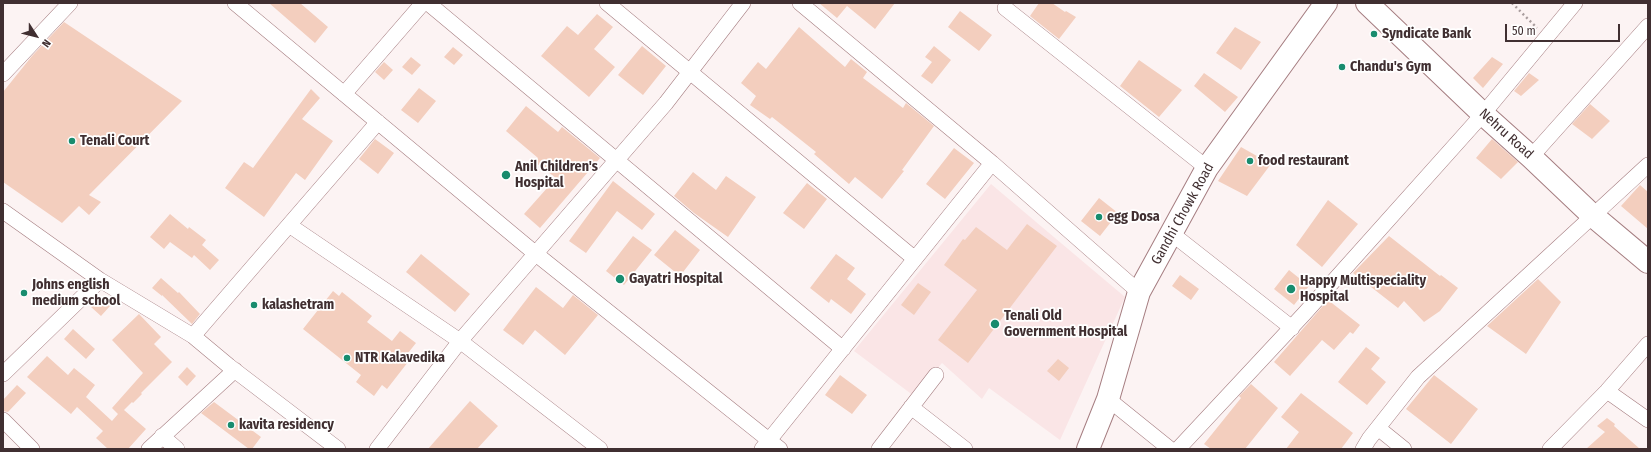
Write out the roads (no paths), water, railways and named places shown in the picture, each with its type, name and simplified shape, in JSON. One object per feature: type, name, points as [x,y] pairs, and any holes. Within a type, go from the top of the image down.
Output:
[{"type":"main road","name":"Gandhi Chowk Road","points":[[1088,449],[1108,399],[1139,292],[1207,168],[1326,3]]},
{"type":"main road","name":"Nehru Road","points":[[1367,3],[1483,114],[1592,215],[1648,262]]},
{"type":"street","points":[[3,74],[70,3]]},
{"type":"street","points":[[235,3],[536,254],[770,446],[843,349],[992,163]]},
{"type":"street","points":[[344,94],[423,3]]},
{"type":"street","points":[[428,3],[843,349]]},
{"type":"street","points":[[607,3],[915,259]]},
{"type":"street","points":[[377,449],[460,341],[666,102],[743,3]]},
{"type":"street","points":[[800,3],[992,163],[1139,292]]},
{"type":"street","points":[[1178,449],[1292,328],[1483,114],[1546,36],[1575,3]]},
{"type":"street","points":[[1005,8],[1207,168]]},
{"type":"street","points":[[1531,157],[1648,26]]},
{"type":"street","points":[[192,336],[378,122]]},
{"type":"street","points":[[1363,449],[1418,378],[1592,215],[1648,165]]},
{"type":"street","points":[[3,210],[100,280],[192,336],[338,449]]},
{"type":"street","points":[[289,225],[460,341],[600,449]]},
{"type":"street","points":[[1171,233],[1292,328]]},
{"type":"street","points":[[3,374],[100,280]]},
{"type":"street","points":[[1550,449],[1607,391],[1648,344]]},
{"type":"street","points":[[149,449],[235,370]]},
{"type":"street","points":[[879,449],[936,375]]},
{"type":"street","points":[[1607,391],[1648,420]]},
{"type":"street","points":[[1108,399],[1170,449]]},
{"type":"street","points":[[911,407],[965,449]]},
{"type":"street","points":[[3,420],[32,449]]},
{"type":"street","points":[[1378,428],[1404,449]]},
{"type":"street","points":[[162,436],[178,449]]},
{"type":"place","name":"Syndicate Bank","points":[[1374,34]]},
{"type":"place","name":"Chandu's Gym","points":[[1342,67]]},
{"type":"place","name":"Tenali Court","points":[[72,141]]},
{"type":"place","name":"food restaurant","points":[[1250,161]]},
{"type":"place","name":"Anil Children's Hospital","points":[[506,175]]},
{"type":"place","name":"egg Dosa","points":[[1099,217]]},
{"type":"place","name":"Gayatri Hospital","points":[[620,279]]},
{"type":"place","name":"Happy Multispeciality Hospital","points":[[1291,289]]},
{"type":"place","name":"Johns english medium school","points":[[24,293]]},
{"type":"place","name":"kalashetram","points":[[254,305]]},
{"type":"place","name":"Tenali Old Government Hospital","points":[[995,324]]},
{"type":"place","name":"NTR Kalavedika","points":[[347,358]]},
{"type":"place","name":"kavita residency","points":[[231,425]]}]
